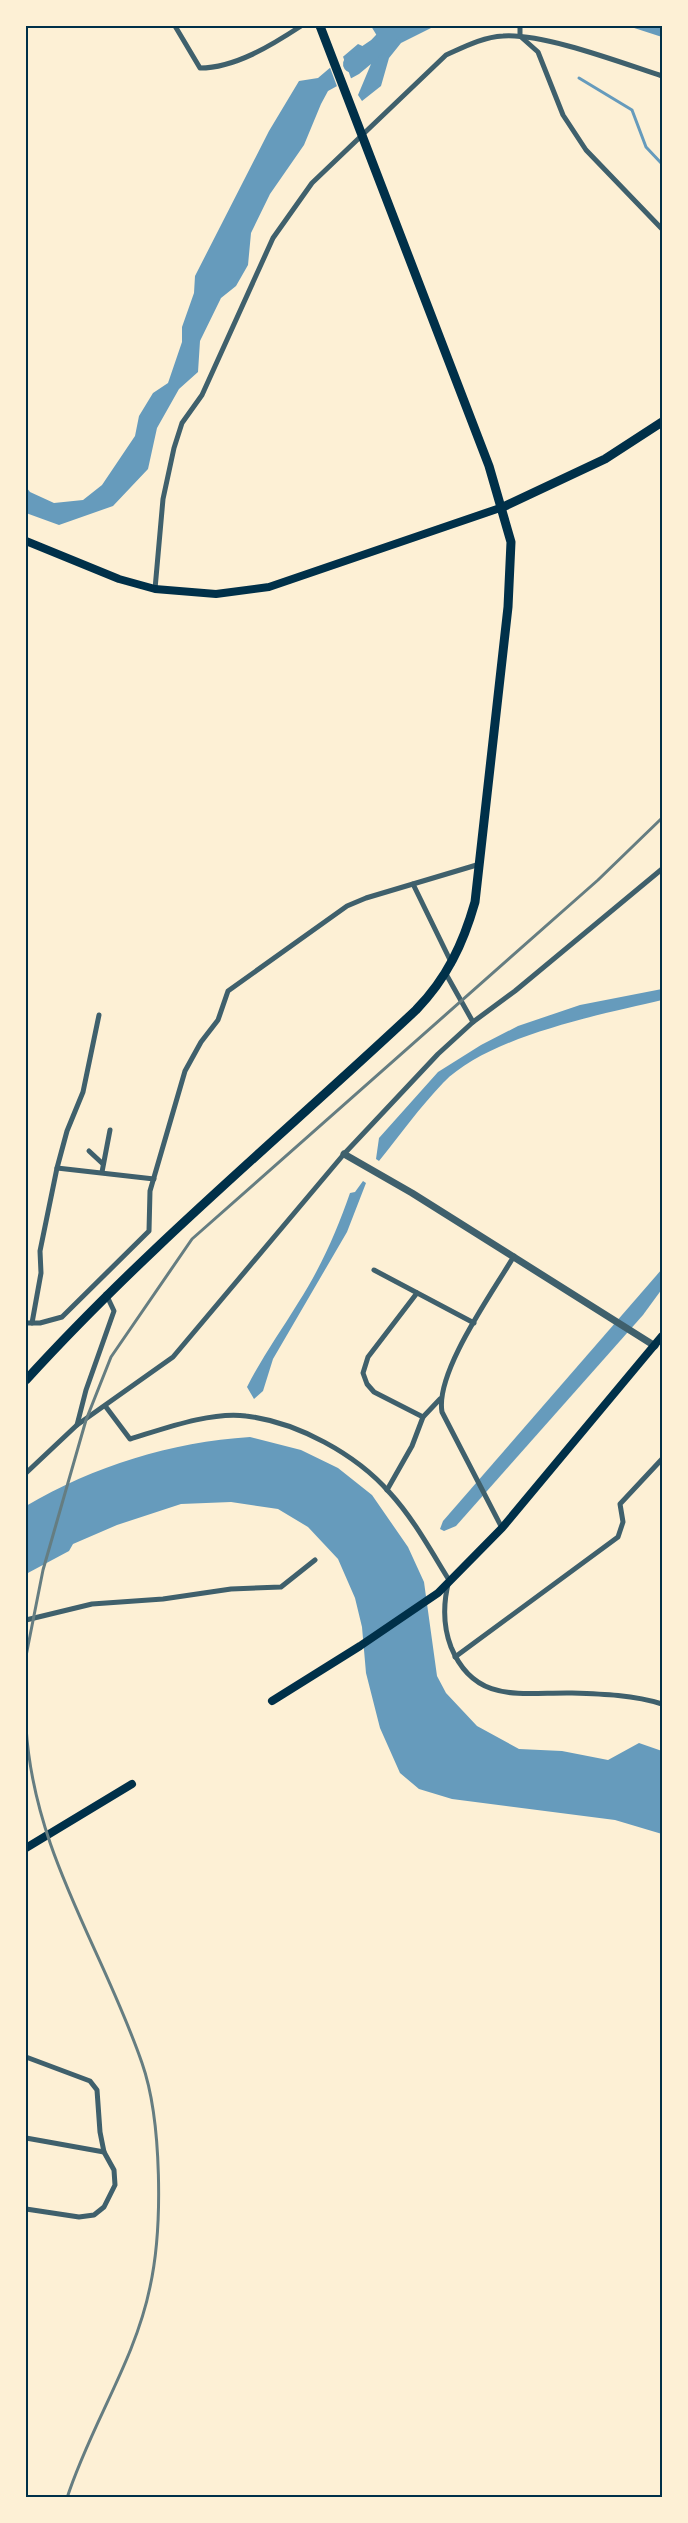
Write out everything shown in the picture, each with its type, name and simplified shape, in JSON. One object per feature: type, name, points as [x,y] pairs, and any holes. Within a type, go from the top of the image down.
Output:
[{"type":"highway","points":[[26,1380],[106,1294],[291,1122],[416,1010],[446,974],[468,927],[480,864],[510,577],[511,542],[489,466],[320,26]]},
{"type":"highway","points":[[502,507],[605,459],[663,422]]},
{"type":"main road","points":[[26,541],[119,579],[183,594],[216,594],[269,587],[502,507]]},
{"type":"main road","points":[[272,1701],[341,1659],[438,1593],[502,1528],[663,1336]]},
{"type":"main road","points":[[26,1848],[132,1784]]},
{"type":"street","points":[[175,26],[200,68],[219,68],[280,39],[301,26]]},
{"type":"street","points":[[520,31],[538,52],[563,115],[586,150],[663,229]]},
{"type":"street","points":[[155,589],[163,499],[180,432],[202,395],[260,264],[282,224],[312,183],[446,54],[500,36],[520,31],[663,76]]},
{"type":"street","points":[[99,1015],[83,1092],[67,1131],[57,1168],[40,1251],[41,1273],[29,1323],[62,1317],[149,1231],[150,1191],[185,1071],[201,1042],[218,1020],[228,991],[347,906],[366,898],[480,864]]},
{"type":"street","points":[[27,1470],[76,1425],[106,1407],[173,1357],[344,1154],[438,1054],[473,1022],[515,992],[663,869]]},
{"type":"street","points":[[414,884],[452,964]]},
{"type":"street","points":[[446,974],[473,1022]]},
{"type":"street","points":[[102,1172],[110,1130]]},
{"type":"street","points":[[89,1151],[103,1164]]},
{"type":"street","points":[[344,1154],[514,1256],[655,1346]]},
{"type":"street","points":[[57,1168],[154,1179]]},
{"type":"street","points":[[387,1490],[412,1446],[423,1417],[440,1399],[462,1344],[514,1256]]},
{"type":"street","points":[[374,1270],[474,1323]]},
{"type":"street","points":[[417,1293],[368,1357],[363,1373],[367,1384],[374,1392],[423,1417]]},
{"type":"street","points":[[76,1425],[114,1311],[106,1294]]},
{"type":"street","points":[[440,1399],[442,1412],[502,1528]]},
{"type":"street","points":[[106,1407],[130,1439],[172,1426],[245,1415],[293,1428],[323,1443],[355,1462],[387,1490],[449,1580],[445,1594],[445,1625],[455,1657],[470,1677],[493,1691],[523,1695],[571,1693],[641,1697],[663,1704]]},
{"type":"street","points":[[455,1657],[618,1537],[623,1522],[620,1504],[663,1459]]},
{"type":"street","points":[[26,1620],[92,1604],[163,1599],[231,1588],[281,1587],[315,1560]]},
{"type":"street","points":[[26,2057],[90,2081],[97,2090],[104,2152],[114,2170],[115,2185],[104,2207],[94,2215],[78,2217],[26,2209]]},
{"type":"street","points":[[26,2138],[104,2152]]},
{"type":"water","points":[[371,26],[435,26],[401,43],[389,58],[381,86],[362,101],[358,95],[371,64],[359,74],[328,91],[304,145],[270,194],[251,233],[248,265],[236,286],[221,298],[200,341],[198,372],[179,389],[157,428],[148,469],[113,506],[59,525],[26,513],[26,487],[30,492],[54,503],[83,500],[102,485],[135,436],[139,416],[153,393],[168,383],[182,342],[182,327],[194,293],[195,276],[269,131],[299,81],[318,78],[358,44],[380,54],[385,49]]},
{"type":"water","points":[[628,26],[662,26],[662,37]]},
{"type":"water","points":[[662,989],[662,1000],[577,1020],[516,1040],[488,1052],[463,1067],[443,1083],[379,1161],[376,1159],[379,1138],[438,1072],[481,1045],[518,1026],[580,1005]]},
{"type":"water","points":[[363,1181],[366,1183],[347,1232],[273,1359],[263,1391],[254,1399],[247,1387],[314,1277],[334,1236],[350,1193],[355,1192]]},
{"type":"water","points":[[662,1269],[662,1289],[643,1315],[456,1526],[444,1531],[440,1529],[443,1521]]},
{"type":"water","points":[[250,1437],[301,1450],[338,1468],[372,1495],[408,1547],[424,1582],[437,1676],[446,1693],[477,1726],[519,1749],[562,1751],[608,1760],[639,1743],[662,1751],[662,1834],[615,1820],[452,1799],[419,1789],[400,1773],[380,1728],[366,1673],[362,1627],[355,1598],[338,1559],[308,1527],[278,1509],[231,1502],[181,1504],[117,1525],[73,1544],[69,1551],[26,1574],[26,1506],[79,1479],[134,1458],[191,1444]]},
{"type":"pier","points":[[342,54],[352,81],[338,89],[329,65]]},
{"type":"waterway","points":[[352,64],[377,47],[397,26]]},
{"type":"waterway","points":[[579,78],[632,110],[646,147],[662,164]]},
{"type":"railway","points":[[26,1656],[43,1570],[86,1420],[111,1357],[192,1239],[598,880],[662,818]]},
{"type":"railway","points":[[26,1727],[32,1773],[42,1817],[72,1899],[126,2020],[142,2063],[149,2087],[157,2143],[157,2235],[150,2287],[134,2341],[67,2498]]}]
